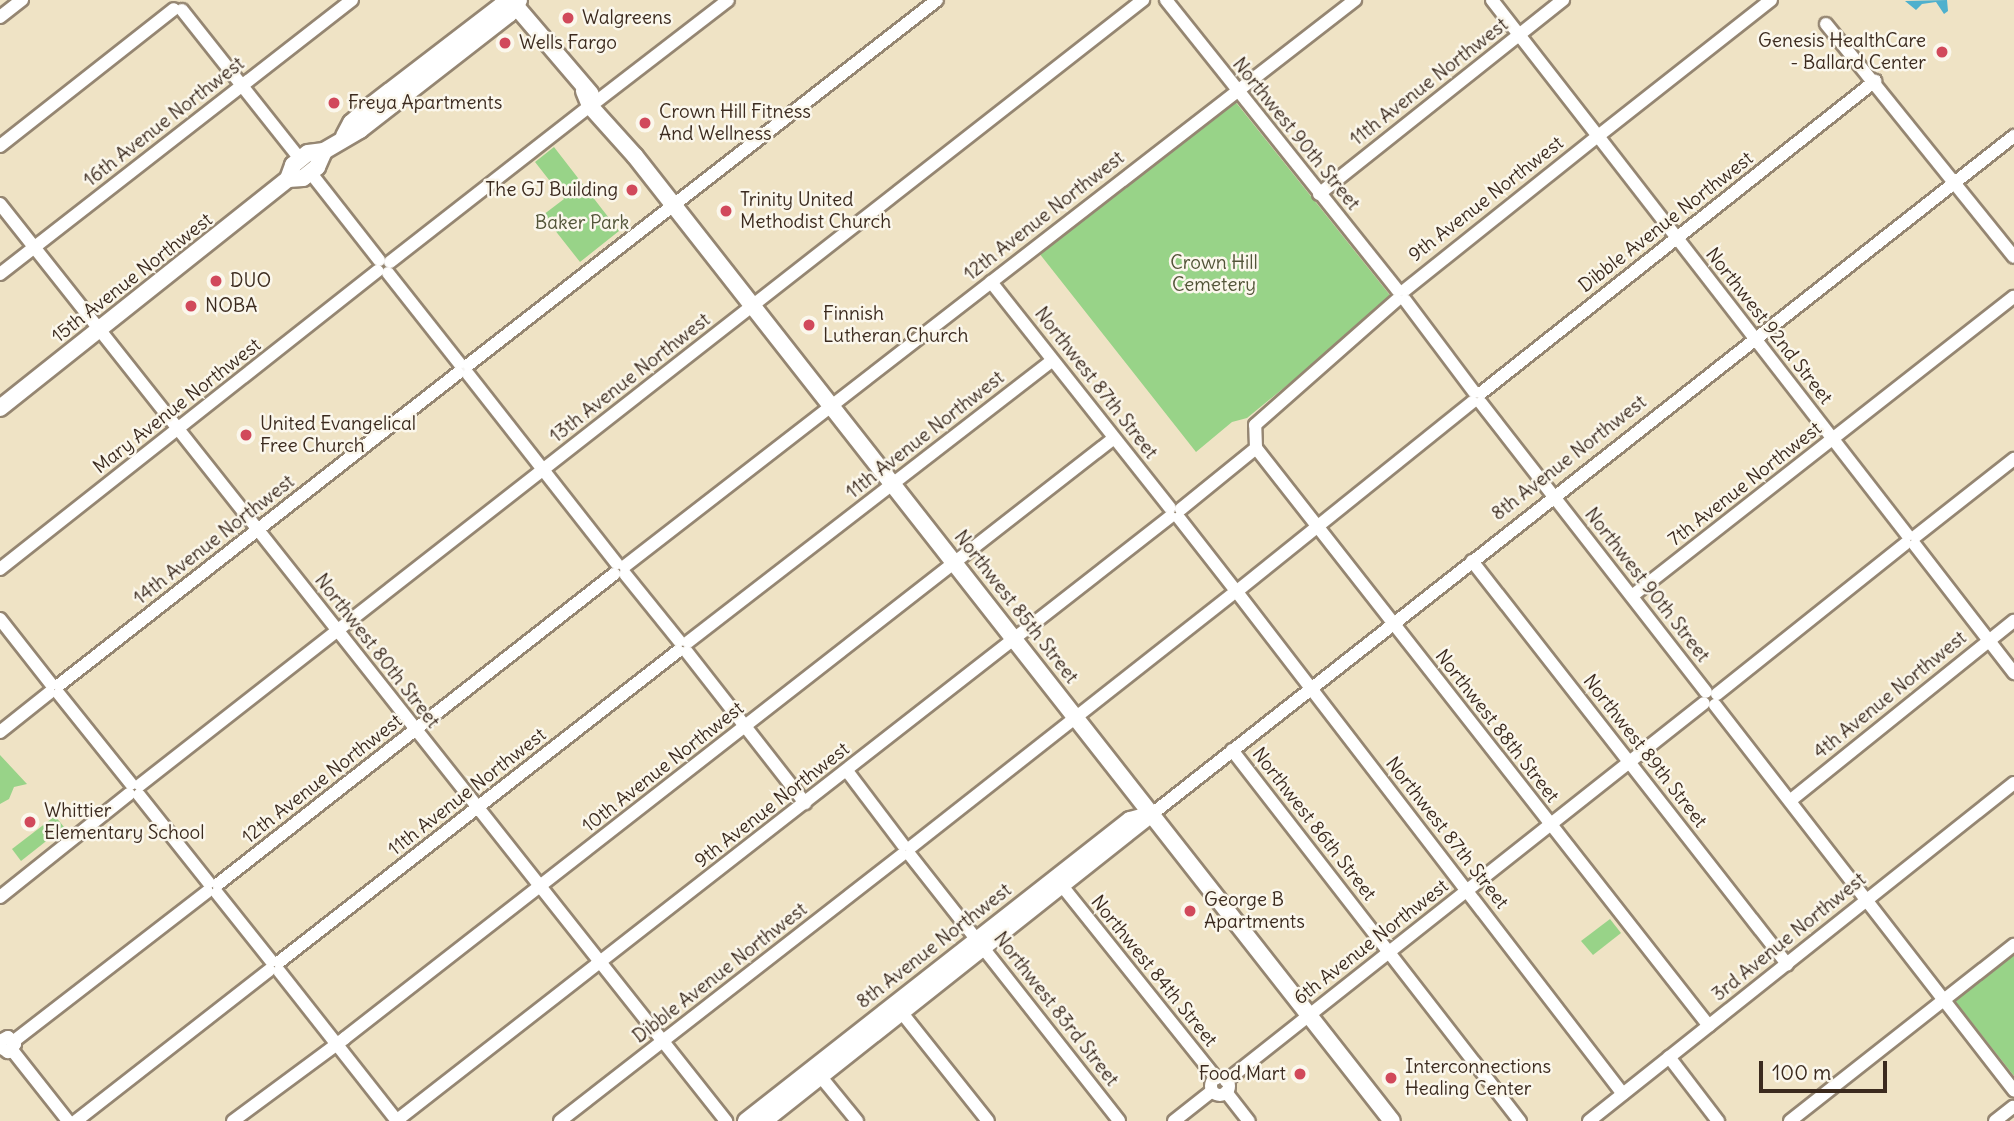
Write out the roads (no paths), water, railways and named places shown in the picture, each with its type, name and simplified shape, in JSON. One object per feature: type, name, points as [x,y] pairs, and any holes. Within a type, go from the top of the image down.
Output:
[{"type":"main road","name":"Northwest 85th Street","points":[[515,1],[1392,1121]]},
{"type":"main road","points":[[344,136],[351,123],[388,93],[502,5],[515,1]]},
{"type":"main road","points":[[305,166],[344,136],[375,119],[509,14],[515,1]]},
{"type":"main road","points":[[375,119],[388,93]]},
{"type":"main road","name":"15th Avenue Northwest","points":[[0,408],[305,166]]},
{"type":"main road","name":"8th Avenue Northwest","points":[[746,1121],[980,944],[1063,887],[1152,814]]},
{"type":"main road","name":"8th Avenue Northwest","points":[[764,1121],[902,1013],[980,944],[1130,820],[1152,814]]},
{"type":"street","points":[[0,17],[22,0]]},
{"type":"street","name":"16th Avenue Northwest","points":[[0,274],[352,0]]},
{"type":"street","name":"Mary Avenue Northwest","points":[[0,569],[384,267],[590,99],[728,0]]},
{"type":"street","name":"14th Avenue Northwest","points":[[0,732],[937,0]]},
{"type":"street","name":"13th Avenue Northwest","points":[[0,897],[1143,0]]},
{"type":"street","name":"Northwest 90th Street","points":[[1166,0],[1401,295],[1477,398],[1791,800],[2014,1093]]},
{"type":"street","name":"12th Avenue Northwest","points":[[4,1044],[213,888],[1354,0]]},
{"type":"street","name":"Northwest 92nd Street","points":[[1492,0],[2014,673]]},
{"type":"street","name":"11th Avenue Northwest","points":[[1319,194],[1563,0]]},
{"type":"street","name":"9th Avenue Northwest","points":[[397,1121],[1015,640],[1256,448],[1255,425],[1401,295],[1770,0]]},
{"type":"street","points":[[0,146],[179,3],[805,803]]},
{"type":"street","points":[[1826,24],[1875,81],[2014,257]]},
{"type":"street","name":"Dibble Avenue Northwest","points":[[560,1121],[1077,719],[1676,237],[1875,81]]},
{"type":"street","name":"8th Avenue Northwest","points":[[1152,814],[2014,136]]},
{"type":"street","name":"Northwest 80th Street","points":[[0,204],[726,1121]]},
{"type":"street","name":"Northwest 87th Street","points":[[991,282],[1236,591],[1623,1094]]},
{"type":"street","name":"7th Avenue Northwest","points":[[1632,596],[2014,297]]},
{"type":"street","name":"11th Avenue Northwest","points":[[76,1121],[1052,361]]},
{"type":"street","name":"10th Avenue Northwest","points":[[233,1121],[539,887],[1114,438]]},
{"type":"street","name":"Northwest 88th Street","points":[[1256,448],[1709,1026]]},
{"type":"street","name":"6th Avenue Northwest","points":[[1174,1121],[2014,459]]},
{"type":"street","name":"Northwest 89th Street","points":[[1472,561],[1787,964]]},
{"type":"street","points":[[0,619],[397,1121]]},
{"type":"street","name":"4th Avenue Northwest","points":[[1791,800],[2014,621]]},
{"type":"street","name":"Northwest 86th Street","points":[[1232,750],[1520,1121]]},
{"type":"street","name":"Northwest 83rd Street","points":[[846,771],[1119,1121]]},
{"type":"street","name":"3rd Avenue Northwest","points":[[1589,1121],[2014,783]]},
{"type":"street","name":"Northwest 84th Street","points":[[1063,887],[1249,1121]]},
{"type":"street","points":[[1790,1121],[2014,945]]},
{"type":"street","points":[[902,1013],[988,1121]]},
{"type":"street","points":[[4,1044],[68,1121]]},
{"type":"street","points":[[1669,1057],[1718,1121]]},
{"type":"street","points":[[821,1077],[857,1121]]},
{"type":"street","points":[[1995,1121],[2014,1107],[2014,1093]]},
{"type":"water","points":[[1947,0],[1948,11],[1944,14],[1936,2],[1922,4],[1916,10],[1905,1]]},
{"type":"place","name":"Walgreens","points":[[568,18]]},
{"type":"place","name":"Wells Fargo","points":[[505,43]]},
{"type":"place","name":"Genesis HealthCare - Ballard Center","points":[[1942,52]]},
{"type":"place","name":"Freya Apartments","points":[[334,103]]},
{"type":"place","name":"Crown Hill Fitness And Wellness","points":[[645,123]]},
{"type":"place","name":"The GJ Building","points":[[632,190]]},
{"type":"place","name":"Trinity United Methodist Church","points":[[726,211]]},
{"type":"place","name":"DUO","points":[[216,281]]},
{"type":"place","name":"NOBA","points":[[191,306]]},
{"type":"place","name":"Finnish Lutheran Church","points":[[809,325]]},
{"type":"place","name":"United Evangelical Free Church","points":[[246,435]]},
{"type":"place","name":"Whittier Elementary School","points":[[30,822]]},
{"type":"place","name":"George B Apartments","points":[[1190,911]]},
{"type":"place","name":"Food Mart","points":[[1300,1074]]},
{"type":"place","name":"Interconnections Healing Center","points":[[1391,1078]]},
{"type":"park label","name":"Baker Park","points":[[582,223]]},
{"type":"park label","name":"Crown Hill Cemetery","points":[[1214,274]]}]
